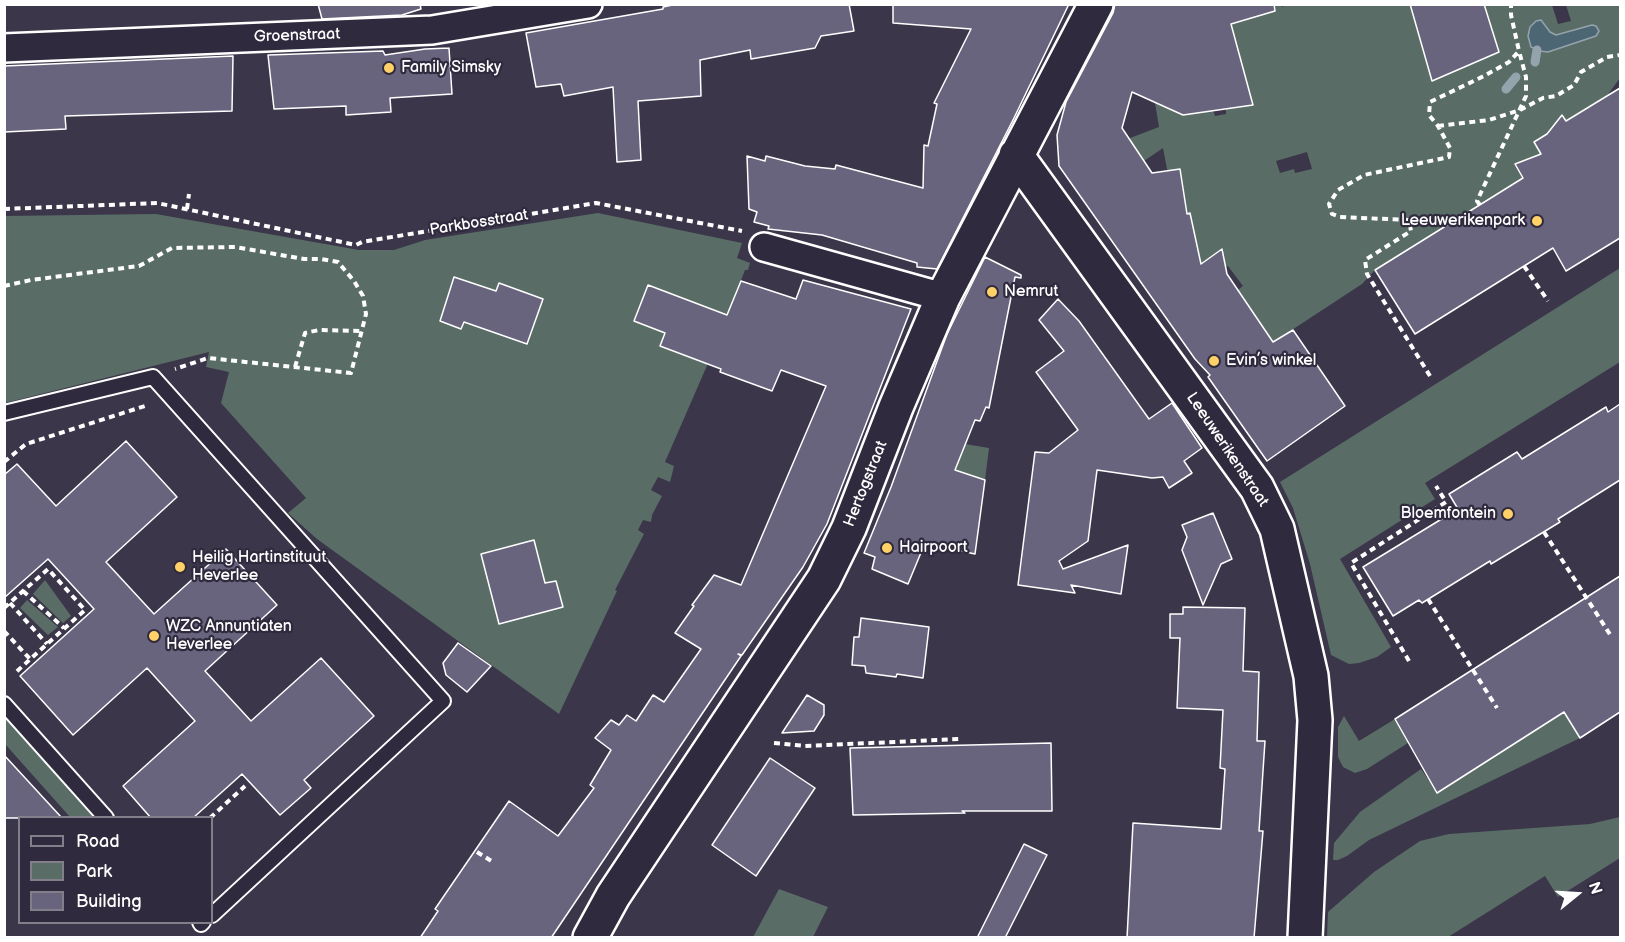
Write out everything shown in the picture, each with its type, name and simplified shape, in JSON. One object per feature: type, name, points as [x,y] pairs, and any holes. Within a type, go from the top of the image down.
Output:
[{"type":"street","name":"Groenstraat","points":[[4,48],[432,30],[588,4]]},
{"type":"street","name":"Hertogstraat","points":[[590,938],[614,896],[824,579],[849,528],[896,407],[943,297],[1096,4]]},
{"type":"street","name":"Leeuwerikenstraat","points":[[1016,155],[1250,478],[1276,529],[1311,676],[1315,720],[1305,938]]},
{"type":"street","points":[[764,247],[943,297]]},
{"type":"lane","points":[[4,413],[153,377],[443,701],[213,914]]},
{"type":"lane","points":[[4,704],[104,816]]},
{"type":"path","points":[[1480,205],[1477,201],[1526,96],[1526,77],[1511,15],[1511,4]]},
{"type":"path","points":[[1430,376],[1367,274],[1365,260],[1411,231],[1408,220],[1340,217],[1332,214],[1329,204],[1338,190],[1364,175],[1449,157],[1450,148],[1429,115],[1430,102],[1501,67],[1519,51]]},
{"type":"path","points":[[1438,126],[1489,120],[1520,110],[1543,98],[1556,96],[1574,85],[1581,72],[1607,57],[1620,55]]},
{"type":"path","points":[[187,209],[189,194]]},
{"type":"path","name":"Parkbosstraat","points":[[4,208],[157,202],[356,245],[362,242],[596,203],[745,232],[764,247]]},
{"type":"path","points":[[4,286],[31,280],[139,266],[172,248],[235,247],[303,259],[338,262],[354,280],[363,296],[366,314],[351,373],[208,358],[153,377]]},
{"type":"path","points":[[1524,266],[1548,300]]},
{"type":"path","points":[[295,367],[305,333],[319,330],[363,331]]},
{"type":"path","points":[[4,462],[26,444],[171,397]]},
{"type":"path","points":[[1409,661],[1351,563],[1446,502],[1436,486]]},
{"type":"path","points":[[1544,532],[1611,636]]},
{"type":"path","points":[[4,608],[48,569],[85,610],[16,672]]},
{"type":"path","points":[[23,591],[64,628]]},
{"type":"path","points":[[1428,599],[1497,708]]},
{"type":"path","points":[[10,603],[47,644]]},
{"type":"path","points":[[4,631],[30,659]]},
{"type":"path","points":[[774,743],[805,746],[960,739]]},
{"type":"path","points":[[212,816],[245,786]]},
{"type":"path","points":[[477,852],[493,862]]},
{"type":"green space","points":[[1288,4],[1410,5],[1432,81],[1499,52],[1484,5],[1552,5],[1558,24],[1571,21],[1566,5],[1620,5],[1620,78],[1606,97],[1567,122],[1562,116],[1547,134],[1534,142],[1541,154],[1515,164],[1523,178],[1375,270],[1362,284],[1272,343],[1222,302],[1243,286],[1228,266],[1226,267],[1222,249],[1206,260],[1211,268],[1200,276],[1190,213],[1176,216],[1163,148],[1144,161],[1136,148],[1130,151],[1125,140],[1159,127],[1147,55],[1213,110],[1215,116],[1226,114],[1226,109],[1253,105],[1231,24],[1246,5],[1281,5],[1282,7]],"holes":[[[1307,152],[1312,169],[1295,173],[1294,169],[1280,173],[1276,161]]]},
{"type":"green space","points":[[598,213],[742,243],[737,258],[750,263],[748,270],[745,270],[734,298],[736,299],[665,462],[674,466],[670,482],[658,477],[651,490],[662,496],[652,515],[651,522],[643,520],[638,530],[644,534],[615,590],[617,591],[559,714],[317,539],[288,513],[306,498],[221,403],[229,372],[206,367],[209,352],[5,403],[4,216],[156,214],[359,250],[394,250],[425,240]]},
{"type":"green space","points":[[1620,268],[1620,362],[1425,483],[1435,499],[1340,559],[1391,647],[1377,657],[1359,663],[1349,664],[1331,655],[1310,564],[1293,508],[1280,482]]},
{"type":"green space","points":[[965,444],[989,448],[985,480],[946,467]]},
{"type":"green space","points":[[45,580],[71,616],[63,623],[33,594]]},
{"type":"green space","points":[[27,600],[58,627],[48,635],[20,608]]},
{"type":"green space","points":[[1564,712],[1580,738],[1369,840],[1347,856],[1333,860],[1334,843],[1360,812],[1421,769],[1437,792]]},
{"type":"green space","points":[[4,714],[97,816],[69,816],[5,744]]},
{"type":"green space","points":[[1344,716],[1359,741],[1395,719],[1408,743],[1367,769],[1355,773],[1343,767],[1338,757],[1338,727]]},
{"type":"green space","points":[[1620,817],[1620,858],[1558,897],[1545,876],[1448,937],[1327,937],[1328,912],[1374,872],[1420,841],[1449,834],[1590,824]]},
{"type":"green space","points":[[779,889],[828,907],[813,937],[753,937]]},
{"type":"water","points":[[1541,20],[1550,32],[1556,35],[1592,25],[1596,26],[1599,31],[1596,36],[1548,52],[1540,51],[1531,47],[1528,36],[1530,27],[1536,21]]},
{"type":"building","points":[[318,4],[420,4],[421,9],[402,15],[322,19]]},
{"type":"building","points":[[677,4],[849,4],[854,31],[821,36],[815,48],[751,59],[750,50],[700,60],[701,96],[638,101],[641,160],[617,162],[613,87],[564,96],[561,84],[536,87],[526,33],[663,9],[663,7]]},
{"type":"building","points":[[893,4],[1069,4],[937,269],[917,267],[917,263],[822,235],[768,229],[769,226],[754,222],[757,212],[749,209],[747,156],[765,161],[766,156],[805,166],[835,169],[836,165],[923,188],[924,145],[928,146],[937,104],[934,103],[971,29],[893,23]]},
{"type":"building","points":[[1115,4],[1274,4],[1275,11],[1231,24],[1253,105],[1183,115],[1132,92],[1122,128],[1152,173],[1180,169],[1187,214],[1190,213],[1201,264],[1222,249],[1227,274],[1273,342],[1293,330],[1345,406],[1267,461],[1208,377],[1210,375],[1195,359],[1059,166],[1057,135],[1066,102],[1113,13]]},
{"type":"building","points":[[1410,4],[1484,4],[1499,52],[1432,81]]},
{"type":"building","points":[[449,48],[452,94],[390,98],[391,112],[346,115],[346,106],[274,109],[268,55],[383,51],[385,55]]},
{"type":"building","points":[[233,56],[232,111],[65,116],[66,129],[4,132],[4,66]]},
{"type":"building","name":"Leeuwerikenpark","points":[[1620,88],[1620,238],[1566,271],[1553,248],[1415,334],[1375,270],[1523,178],[1515,164],[1541,154],[1534,142],[1547,134],[1562,115],[1566,121]]},
{"type":"building","points":[[985,257],[1021,275],[1021,278],[1015,277],[989,408],[986,407],[980,421],[975,420],[955,470],[985,480],[975,554],[925,543],[908,584],[872,569],[875,557],[864,553],[891,487],[947,334]]},
{"type":"building","points":[[454,277],[496,291],[499,283],[543,299],[527,344],[464,322],[461,329],[440,321]]},
{"type":"building","points":[[803,280],[911,309],[827,524],[803,567],[742,655],[738,654],[741,656],[551,938],[420,938],[438,911],[435,909],[509,801],[558,836],[594,788],[590,785],[611,750],[595,738],[611,720],[619,725],[627,715],[636,721],[653,695],[664,702],[701,649],[675,633],[714,575],[741,585],[826,386],[781,370],[772,391],[660,346],[665,333],[634,321],[648,285],[727,315],[741,281],[796,299]]},
{"type":"building","points":[[1058,299],[1079,321],[1149,419],[1172,403],[1202,448],[1184,461],[1192,473],[1169,488],[1163,477],[1152,478],[1097,470],[1088,541],[1059,561],[1063,569],[1128,545],[1121,594],[1071,585],[1075,593],[1018,585],[1035,452],[1049,453],[1078,430],[1036,372],[1064,351],[1039,320]]},
{"type":"building","name":"Bloemfontein","points":[[1620,404],[1620,480],[1558,519],[1560,522],[1491,564],[1490,561],[1422,603],[1419,600],[1393,616],[1363,567],[1458,509],[1449,494],[1517,452],[1522,459],[1606,407],[1608,412]]},
{"type":"building","name":"WZC Annuntiaten Heverlee","points":[[126,441],[177,497],[106,562],[154,614],[226,549],[277,605],[205,671],[251,721],[321,658],[374,716],[304,780],[311,788],[280,815],[242,774],[195,816],[149,816],[123,786],[195,721],[147,668],[73,735],[20,676],[94,609],[48,559],[4,598],[4,475],[17,464],[56,506]]},
{"type":"building","points":[[1213,513],[1232,559],[1221,564],[1203,605],[1182,550],[1187,537],[1182,525]]},
{"type":"building","points":[[534,540],[545,583],[556,581],[563,607],[499,624],[481,554]]},
{"type":"building","points":[[1620,576],[1620,712],[1580,738],[1564,712],[1437,793],[1395,719]]},
{"type":"building","points":[[1183,607],[1245,608],[1243,671],[1259,672],[1257,741],[1265,741],[1259,831],[1263,831],[1254,938],[1127,938],[1133,823],[1221,829],[1225,769],[1220,768],[1223,710],[1177,708],[1180,638],[1170,638],[1170,614],[1183,614]]},
{"type":"building","points":[[861,618],[929,627],[923,678],[866,673],[865,666],[852,665],[854,637],[859,637]]},
{"type":"building","points":[[458,643],[491,666],[467,692],[446,675],[443,663]]},
{"type":"building","points":[[807,695],[824,705],[824,715],[814,731],[782,733]]},
{"type":"building","points":[[1051,743],[1052,811],[962,811],[965,813],[853,815],[850,748]]},
{"type":"building","points":[[4,755],[60,816],[4,818]]},
{"type":"building","points":[[770,758],[815,788],[756,876],[712,845]]},
{"type":"building","points":[[1024,844],[1047,855],[1005,938],[977,938]]},
{"type":"waterway","points":[[1535,62],[1537,50]]},
{"type":"waterway","points":[[1506,89],[1516,77]]},
{"type":"place","name":"Family Simsky","points":[[389,68]]},
{"type":"place","name":"Leeuwerikenpark","points":[[1537,221]]},
{"type":"place","name":"Nemrut","points":[[992,292]]},
{"type":"place","name":"Evin’s winkel","points":[[1214,361]]},
{"type":"place","name":"Bloemfontein","points":[[1508,514]]},
{"type":"place","name":"Hairpoort","points":[[887,548]]},
{"type":"place","name":"Heilig Hartinstituut Heverlee","points":[[180,567]]},
{"type":"place","name":"WZC Annuntiaten Heverlee","points":[[154,636]]}]
